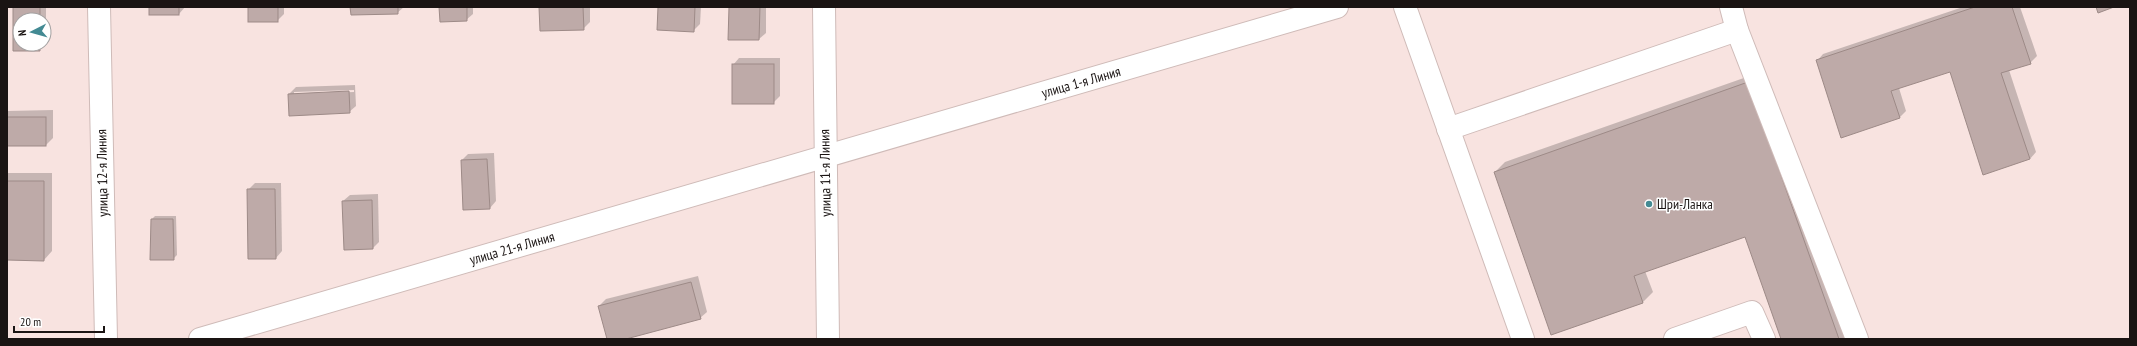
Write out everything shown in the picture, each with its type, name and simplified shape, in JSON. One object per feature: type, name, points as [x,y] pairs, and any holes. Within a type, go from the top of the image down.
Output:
[{"type":"main road","name":"улица 12-я Линия","points":[[99,7],[106,339]]},
{"type":"main road","name":"улица 11-я Линия","points":[[824,7],[828,339]]},
{"type":"main road","name":"улица 1-я Линия","points":[[825,156],[1337,7]]},
{"type":"main road","points":[[1405,7],[1523,339]]},
{"type":"main road","points":[[1731,7],[1737,30],[1857,339]]},
{"type":"main road","points":[[1448,129],[1737,30]]},
{"type":"main road","name":"улица 21-я Линия","points":[[200,339],[825,156]]},
{"type":"main road","points":[[1675,339],[1752,312],[1764,339]]},
{"type":"building","points":[[13,7],[40,7],[40,12],[13,12]]},
{"type":"building","points":[[149,7],[179,7],[179,15],[149,15]]},
{"type":"building","points":[[248,7],[278,7],[278,22],[248,22]]},
{"type":"building","points":[[350,7],[398,7],[398,14],[351,15]]},
{"type":"building","points":[[439,7],[467,7],[467,21],[440,22]]},
{"type":"building","points":[[539,7],[583,7],[584,30],[540,31]]},
{"type":"building","points":[[658,7],[695,7],[694,32],[657,30]]},
{"type":"building","points":[[729,7],[760,7],[759,40],[728,40]]},
{"type":"building","points":[[1975,7],[2012,7],[2031,64],[2001,73],[2030,159],[1983,175],[1950,72],[1891,91],[1900,118],[1841,138],[1816,60]]},
{"type":"building","points":[[2096,7],[2114,7],[2098,13]]},
{"type":"building","points":[[732,64],[774,64],[774,104],[732,104]]},
{"type":"building","name":"Шри-Ланка","points":[[1748,82],[1839,339],[1781,339],[1745,237],[1634,276],[1643,303],[1551,335],[1494,172]]},
{"type":"building","points":[[349,91],[350,113],[289,116],[288,94]]},
{"type":"building","points":[[7,117],[46,117],[46,146],[7,146]]},
{"type":"building","points":[[487,159],[490,209],[463,210],[461,160]]},
{"type":"building","points":[[7,181],[44,181],[44,261],[7,260]]},
{"type":"building","points":[[247,189],[275,189],[276,259],[248,259]]},
{"type":"building","points":[[372,200],[373,249],[344,250],[342,201]]},
{"type":"building","points":[[151,219],[173,219],[174,260],[150,260]]},
{"type":"building","points":[[691,282],[701,319],[626,339],[607,339],[598,306]]},
{"type":"place","name":"Шри-Ланка","points":[[1649,204]]}]
